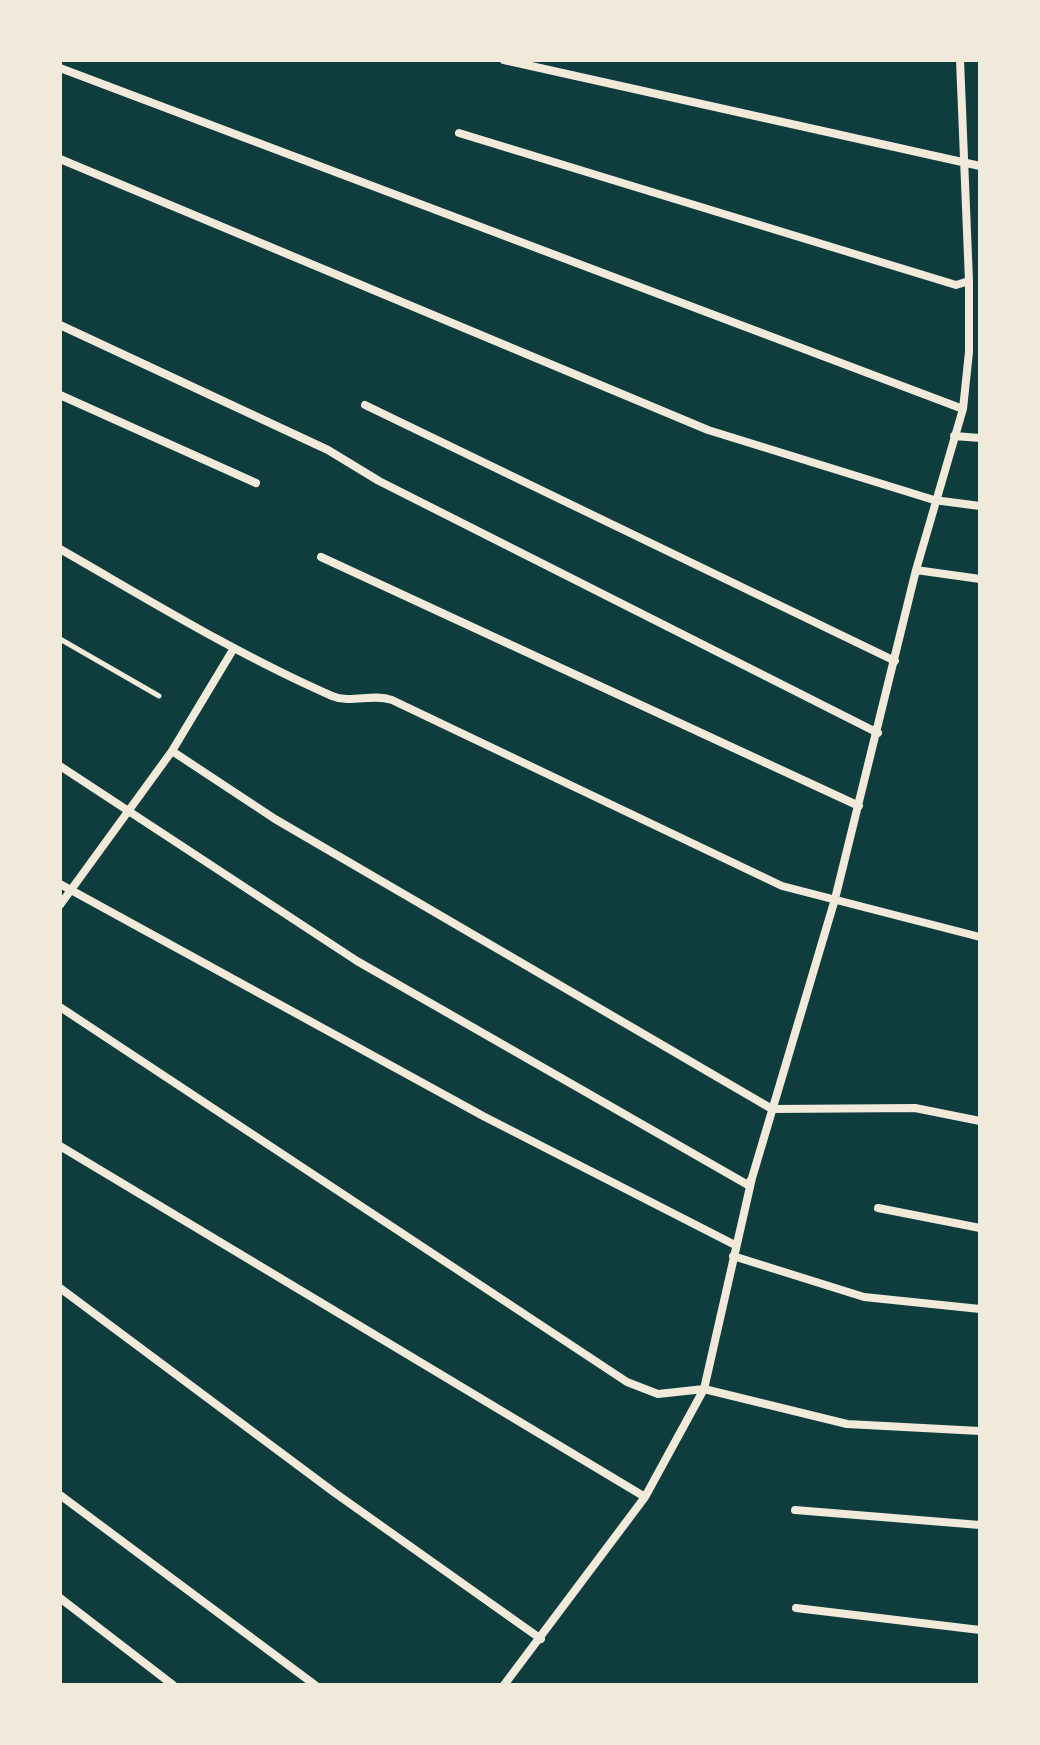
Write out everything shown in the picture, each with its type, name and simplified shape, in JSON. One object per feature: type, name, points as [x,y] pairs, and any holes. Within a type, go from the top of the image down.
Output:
[{"type":"street","points":[[504,60],[980,166]]},
{"type":"street","points":[[504,1685],[645,1497],[704,1389],[752,1178],[835,899],[934,500],[963,409],[969,352],[969,281],[960,60]]},
{"type":"street","points":[[60,68],[963,409]]},
{"type":"street","points":[[459,133],[956,285],[969,281]]},
{"type":"street","points":[[60,159],[708,430],[934,500],[980,506]]},
{"type":"street","points":[[60,325],[328,450],[379,481],[878,733]]},
{"type":"street","points":[[60,395],[256,483]]},
{"type":"street","points":[[365,405],[895,661]]},
{"type":"street","points":[[954,436],[980,438]]},
{"type":"street","points":[[60,549],[234,648],[335,698],[383,697],[392,700],[782,886],[958,934],[980,937]]},
{"type":"street","points":[[321,557],[859,806]]},
{"type":"street","points":[[916,570],[980,579]]},
{"type":"street","points":[[60,905],[172,751],[234,648]]},
{"type":"street","points":[[172,751],[275,819],[772,1109],[915,1108],[980,1121]]},
{"type":"street","points":[[60,766],[357,961],[748,1185],[752,1178]]},
{"type":"street","points":[[60,884],[483,1116],[735,1245]]},
{"type":"street","points":[[60,1007],[627,1382],[658,1394],[704,1389],[847,1424],[980,1431]]},
{"type":"street","points":[[60,1146],[645,1497]]},
{"type":"street","points":[[878,1208],[980,1228]]},
{"type":"street","points":[[733,1256],[864,1297],[980,1309]]},
{"type":"street","points":[[60,1288],[335,1493],[541,1639]]},
{"type":"street","points":[[60,1495],[315,1685]]},
{"type":"street","points":[[795,1510],[980,1525]]},
{"type":"street","points":[[60,1598],[173,1685]]},
{"type":"street","points":[[796,1608],[980,1630]]},
{"type":"path","points":[[60,639],[159,696]]}]
